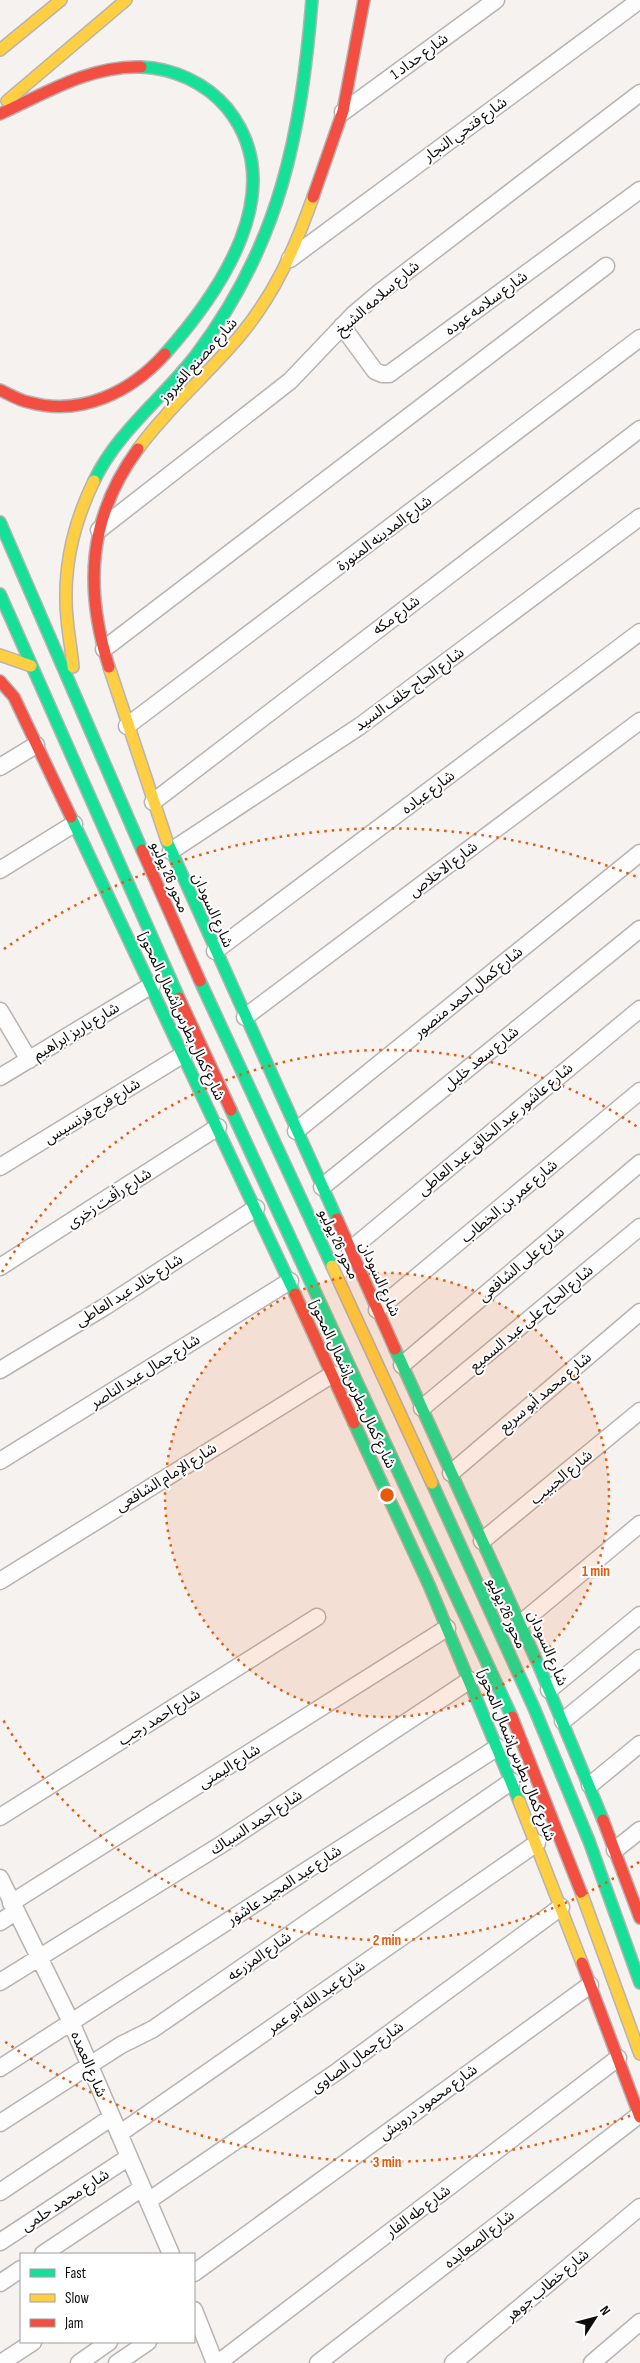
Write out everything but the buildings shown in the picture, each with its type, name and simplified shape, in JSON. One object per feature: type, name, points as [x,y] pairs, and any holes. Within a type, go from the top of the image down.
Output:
[{"type":"main road","points":[[0,50],[61,0]]},
{"type":"main road","points":[[0,107],[126,0]]},
{"type":"main road","points":[[74,694],[75,680],[67,628],[66,592],[74,537],[84,500],[97,474],[113,451],[176,379],[212,333],[242,284],[268,232],[287,177],[299,121],[307,65],[312,0]]},
{"type":"main road","name":"شارع مصنع الفيروز","points":[[104,649],[95,612],[93,573],[99,530],[109,498],[126,464],[150,434],[241,336],[272,291],[290,258],[303,226],[342,112],[364,0]]},
{"type":"main road","points":[[0,114],[92,74],[124,67],[156,67],[187,76],[214,93],[236,118],[250,147],[255,178],[251,211],[236,248],[218,283],[184,332],[144,376],[110,397],[70,406],[30,403],[0,390]]},
{"type":"main road","name":"محور 26 يوليو","points":[[0,522],[185,950],[405,1422],[534,1708],[589,1841],[640,1983]]},
{"type":"main road","points":[[0,594],[163,963],[512,1718],[564,1845],[640,2054]]},
{"type":"main road","name":"شارع السودان","points":[[104,649],[153,802],[171,851],[377,1310],[521,1623],[590,1784],[640,1918]]},
{"type":"main road","points":[[0,655],[31,666]]},
{"type":"main road","name":"شارع كمال بطرس[شمال المحور]","points":[[0,681],[7,701],[36,745],[152,985],[333,1374],[447,1628],[537,1844],[640,2116]]},
{"type":"street","name":"شارع فتحي النجار","points":[[290,258],[640,0]]},
{"type":"street","name":"شارع حداد 1","points":[[342,112],[486,3]]},
{"type":"street","name":"شارع سلامه الشيخ","points":[[99,530],[290,381],[342,326],[380,292],[640,93]]},
{"type":"street","name":"شارع سلامه عوده","points":[[342,326],[375,371],[389,374],[640,190]]},
{"type":"street","points":[[104,649],[606,266]]},
{"type":"street","name":"شارع المدينه المنورة","points":[[128,726],[640,338]]},
{"type":"street","name":"شارع مكه","points":[[153,802],[640,429]]},
{"type":"street","name":"شارع الحاج خلف السيد","points":[[171,851],[360,726],[640,517]]},
{"type":"street","name":"شارع عباده","points":[[215,952],[640,632]]},
{"type":"street","name":"شارع الاخلاص","points":[[245,1018],[640,721]]},
{"type":"street","points":[[0,767],[36,745]]},
{"type":"street","points":[[0,870],[74,824]]},
{"type":"street","name":"شارع كمال احمد منصور","points":[[296,1131],[640,853]]},
{"type":"street","name":"شارع سعد خليل","points":[[322,1186],[640,929]]},
{"type":"street","name":"شارع باريز ابراهيم","points":[[0,1077],[152,985]]},
{"type":"street","name":"شارع عاشور عبد الخالق عبد العاطى","points":[[350,1250],[640,1009]]},
{"type":"street","points":[[0,1012],[29,1060]]},
{"type":"street","name":"شارع فرج فرنسيس","points":[[0,1167],[184,1054]]},
{"type":"street","name":"شارع عمر بن الخطاب","points":[[377,1310],[640,1091]]},
{"type":"street","name":"شارع رأفت زخرى","points":[[0,1267],[218,1127]]},
{"type":"street","name":"شارع على الشافعى","points":[[402,1365],[640,1163]]},
{"type":"street","name":"شارع خالد عبد العاطى","points":[[0,1370],[106,1306],[256,1208]]},
{"type":"street","name":"شارع الحاج على عبد السميع","points":[[422,1408],[640,1227]]},
{"type":"street","name":"شارع جمال عبد الناصر","points":[[0,1461],[290,1281]]},
{"type":"street","name":"شارع محمد أبو سريع","points":[[451,1473],[640,1312]]},
{"type":"street","name":"شارع الإمام الشافعى","points":[[0,1580],[333,1374]]},
{"type":"street","name":"شارع الحبيب","points":[[482,1541],[640,1411]]},
{"type":"street","points":[[521,1623],[640,1524]]},
{"type":"street","points":[[549,1690],[640,1615]]},
{"type":"street","name":"شارع احمد رجب","points":[[0,1817],[317,1618]]},
{"type":"street","name":"شارع اليمنى","points":[[0,1922],[14,1908],[447,1628]]},
{"type":"street","points":[[563,1721],[640,1658]]},
{"type":"street","name":"شارع احمد السباك","points":[[0,1982],[228,1841],[470,1680]]},
{"type":"street","points":[[590,1784],[640,1744]]},
{"type":"street","name":"شارع عبد المجيد عاشور","points":[[0,2068],[498,1747]]},
{"type":"street","name":"شارع المزرعه","points":[[0,2123],[89,2064],[132,2038],[153,2029],[512,1781]]},
{"type":"street","points":[[615,1850],[640,1830]]},
{"type":"street","name":"شارع عبد الله أبو عمر","points":[[119,2134],[537,1844]]},
{"type":"street","name":"شارع العمده","points":[[0,1878],[71,2022],[145,2194],[167,2253]]},
{"type":"street","name":"شارع جمال الصاوى","points":[[45,2253],[145,2194],[338,2071],[561,1908]]},
{"type":"street","name":"شارع محمود درويش","points":[[195,2272],[590,1984]]},
{"type":"street","name":"شارع طه الفار","points":[[211,2361],[618,2058]]},
{"type":"street","name":"شارع الصعايده","points":[[318,2363],[640,2116]]},
{"type":"street","points":[[0,2192],[112,2117]]},
{"type":"street","name":"شارع محمد حلمى","points":[[0,2242],[129,2157]]},
{"type":"street","name":"شارع خطاب جوهر","points":[[453,2363],[640,2207]]},
{"type":"street","points":[[0,2283],[20,2270]]},
{"type":"street","points":[[195,2313],[211,2361]]},
{"type":"street","points":[[592,2363],[640,2322]]},
{"type":"street","points":[[2,2363],[32,2343]]},
{"type":"street","points":[[79,2363],[109,2343]]},
{"type":"street","points":[[117,2363],[147,2343]]},
{"type":"traffic: fast","points":[[94,481],[115,447],[196,355],[225,313],[248,272],[267,229],[293,142],[301,97],[312,0]]},
{"type":"traffic: fast","points":[[141,67],[165,70],[188,78],[219,99],[227,108],[245,139],[253,171],[251,204],[241,237],[226,270],[186,329],[165,354]]},
{"type":"traffic: fast","points":[[0,522],[142,850]]},
{"type":"traffic: fast","points":[[0,594],[179,998]]},
{"type":"traffic: fast","points":[[71,817],[295,1294]]},
{"type":"traffic: fast","points":[[167,841],[337,1219]]},
{"type":"traffic: fast","points":[[200,981],[332,1266]]},
{"type":"traffic: fast","points":[[231,1110],[512,1717]]},
{"type":"traffic: fast","points":[[395,1349],[539,1666],[603,1820]]},
{"type":"traffic: fast","points":[[354,1423],[429,1585],[519,1801]]},
{"type":"traffic: fast","points":[[432,1483],[534,1708],[589,1841],[640,1983]]},
{"type":"traffic: slow","points":[[0,50],[61,0]]},
{"type":"traffic: slow","points":[[7,101],[126,0]]},
{"type":"traffic: slow","points":[[138,449],[161,420],[213,366],[251,322],[273,288],[291,253],[313,197]]},
{"type":"traffic: slow","points":[[73,667],[66,609],[67,570],[77,524],[94,481]]},
{"type":"traffic: slow","points":[[0,655],[31,666]]},
{"type":"traffic: slow","points":[[109,667],[167,841]]},
{"type":"traffic: slow","points":[[332,1266],[432,1483]]},
{"type":"traffic: slow","points":[[519,1801],[582,1963]]},
{"type":"traffic: slow","points":[[581,1892],[640,2054]]},
{"type":"traffic: jam","points":[[313,197],[343,111],[364,0]]},
{"type":"traffic: jam","points":[[0,114],[68,82],[104,71],[141,67]]},
{"type":"traffic: jam","points":[[0,390],[24,401],[48,406],[86,403],[104,398],[121,390],[152,368],[165,354]]},
{"type":"traffic: jam","points":[[109,667],[96,609],[95,554],[100,527],[109,501],[121,475],[138,449]]},
{"type":"traffic: jam","points":[[0,681],[14,697],[71,817]]},
{"type":"traffic: jam","points":[[142,850],[200,981]]},
{"type":"traffic: jam","points":[[179,998],[231,1110]]},
{"type":"traffic: jam","points":[[337,1219],[395,1349]]},
{"type":"traffic: jam","points":[[295,1294],[354,1423]]},
{"type":"traffic: jam","points":[[512,1717],[581,1892]]},
{"type":"traffic: jam","points":[[603,1820],[640,1918]]},
{"type":"traffic: jam","points":[[582,1963],[640,2117]]}]
